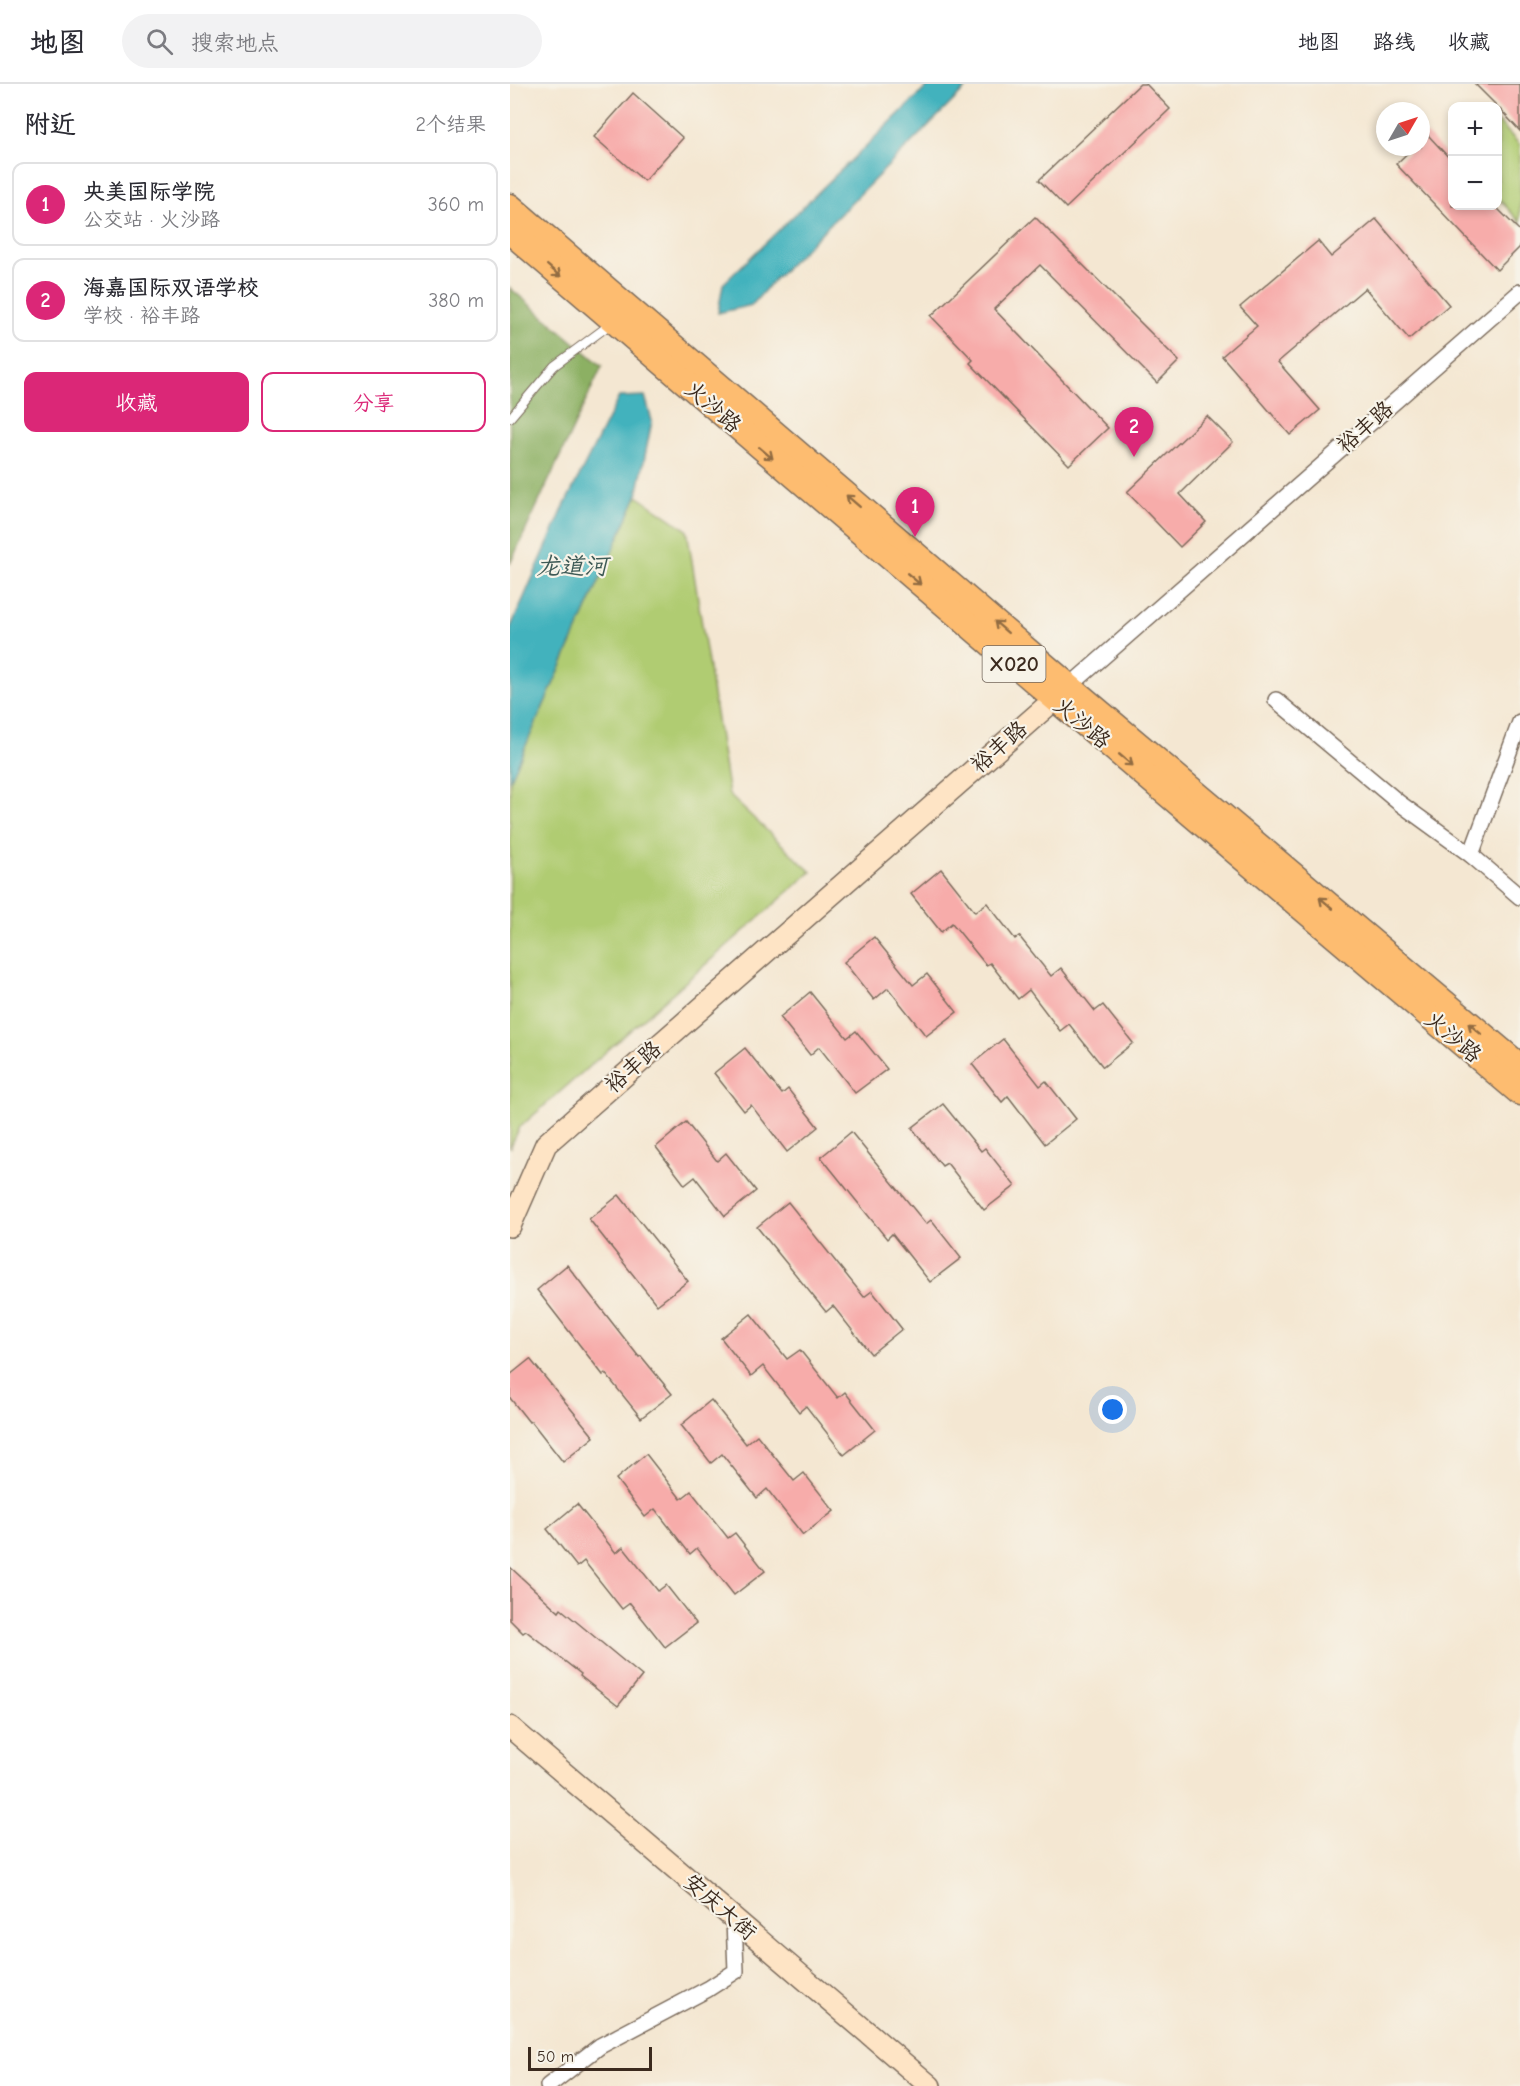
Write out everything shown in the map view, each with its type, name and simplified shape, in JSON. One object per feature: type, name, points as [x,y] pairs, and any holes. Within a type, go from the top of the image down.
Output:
[{"type":"main road","name":"火沙路","points":[[510,206],[1520,1093]]},
{"type":"main road","name":"火沙路","points":[[510,232],[614,322],[1062,692],[1520,1066]]},
{"type":"street","name":"裕丰路","points":[[510,1226],[546,1144],[1520,292]]},
{"type":"street","points":[[1276,700],[1398,802],[1471,855],[1520,897]]},
{"type":"street","points":[[1471,855],[1520,722]]},
{"type":"street","name":"安庆大街","points":[[510,1727],[930,2086]]},
{"type":"street","points":[[548,2086],[600,2046],[708,1989],[736,1971],[734,1920]]},
{"type":"lane","points":[[510,418],[554,366],[614,322]]},
{"type":"green space","points":[[1502,125],[1520,145],[1520,222],[1502,202]]},
{"type":"green space","points":[[510,288],[602,366],[510,564]]},
{"type":"green space","points":[[637,496],[687,530],[729,795],[811,872],[520,1127],[510,1148],[510,781]]},
{"type":"water","points":[[930,84],[970,84],[771,283],[752,305],[718,313],[723,284]]},
{"type":"water","name":"龙道河","points":[[645,396],[652,421],[637,496],[510,781],[510,629],[566,502],[619,397]]},
{"type":"building","points":[[1140,84],[1146,84],[1170,109],[1066,208],[1039,180]]},
{"type":"building","points":[[1475,84],[1520,84],[1520,131],[1502,111],[1502,102],[1493,102]]},
{"type":"building","points":[[633,93],[683,138],[644,181],[594,137]]},
{"type":"building","points":[[1430,137],[1448,157],[1448,210],[1499,210],[1520,231],[1520,247],[1497,270],[1396,164],[1404,156],[1430,156]]},
{"type":"building","points":[[1035,217],[1179,361],[1157,383],[1040,265],[994,309],[1108,428],[1069,465],[970,363],[973,360],[931,316]]},
{"type":"building","points":[[1376,219],[1449,305],[1409,339],[1365,288],[1278,362],[1320,410],[1290,435],[1222,356],[1257,326],[1240,307],[1318,241],[1331,257]]},
{"type":"building","points":[[1207,416],[1233,442],[1180,494],[1206,522],[1180,547],[1127,492]]},
{"type":"building","points":[[941,869],[975,912],[987,903],[1015,939],[1019,936],[1051,976],[1061,968],[1095,1011],[1103,1005],[1133,1043],[1103,1067],[1069,1024],[1060,1031],[1029,990],[1018,999],[990,963],[986,965],[952,923],[941,932],[911,894]]},
{"type":"building","points":[[874,937],[913,985],[927,974],[957,1012],[926,1036],[888,988],[874,1000],[844,962]]},
{"type":"building","points":[[810,992],[847,1038],[856,1031],[887,1069],[855,1093],[819,1047],[810,1055],[780,1017]]},
{"type":"building","points":[[1003,1039],[1040,1086],[1046,1081],[1076,1119],[1045,1144],[1008,1096],[1002,1102],[972,1064]]},
{"type":"building","points":[[745,1048],[782,1094],[788,1089],[818,1127],[787,1152],[751,1105],[744,1111],[714,1073]]},
{"type":"building","points":[[943,1104],[981,1151],[985,1148],[1015,1186],[984,1210],[947,1163],[942,1166],[912,1128]]},
{"type":"building","points":[[686,1122],[717,1161],[726,1153],[756,1191],[725,1216],[695,1177],[685,1185],[656,1147]]},
{"type":"building","points":[[851,1132],[926,1224],[931,1220],[961,1258],[930,1282],[892,1234],[887,1239],[821,1157]]},
{"type":"building","points":[[619,1195],[688,1281],[657,1305],[589,1219]]},
{"type":"building","points":[[788,1202],[864,1297],[872,1291],[902,1329],[871,1354],[833,1306],[826,1312],[757,1227]]},
{"type":"building","points":[[567,1265],[639,1357],[641,1356],[672,1394],[641,1418],[605,1373],[603,1375],[537,1290]]},
{"type":"building","points":[[751,1314],[787,1359],[800,1350],[838,1398],[845,1392],[875,1430],[844,1455],[806,1406],[799,1412],[763,1366],[751,1376],[721,1338]]},
{"type":"building","points":[[530,1359],[594,1437],[563,1462],[510,1398],[510,1375]]},
{"type":"building","points":[[711,1400],[746,1444],[757,1435],[794,1481],[804,1473],[834,1511],[803,1535],[767,1489],[757,1498],[722,1454],[711,1463],[681,1425]]},
{"type":"building","points":[[646,1454],[681,1499],[691,1491],[728,1538],[735,1533],[765,1571],[734,1595],[697,1548],[690,1554],[655,1509],[645,1517],[616,1479]]},
{"type":"building","points":[[577,1504],[616,1553],[623,1547],[658,1591],[666,1585],[696,1623],[665,1647],[630,1603],[622,1609],[584,1561],[577,1567],[547,1529]]},
{"type":"building","points":[[510,1567],[559,1612],[561,1609],[642,1676],[618,1706],[526,1631],[523,1633],[510,1620]]},
{"type":"place","name":"海嘉国际双语学校","points":[[1134,457]]},
{"type":"place","name":"央美国际学院","points":[[915,537]]}]
